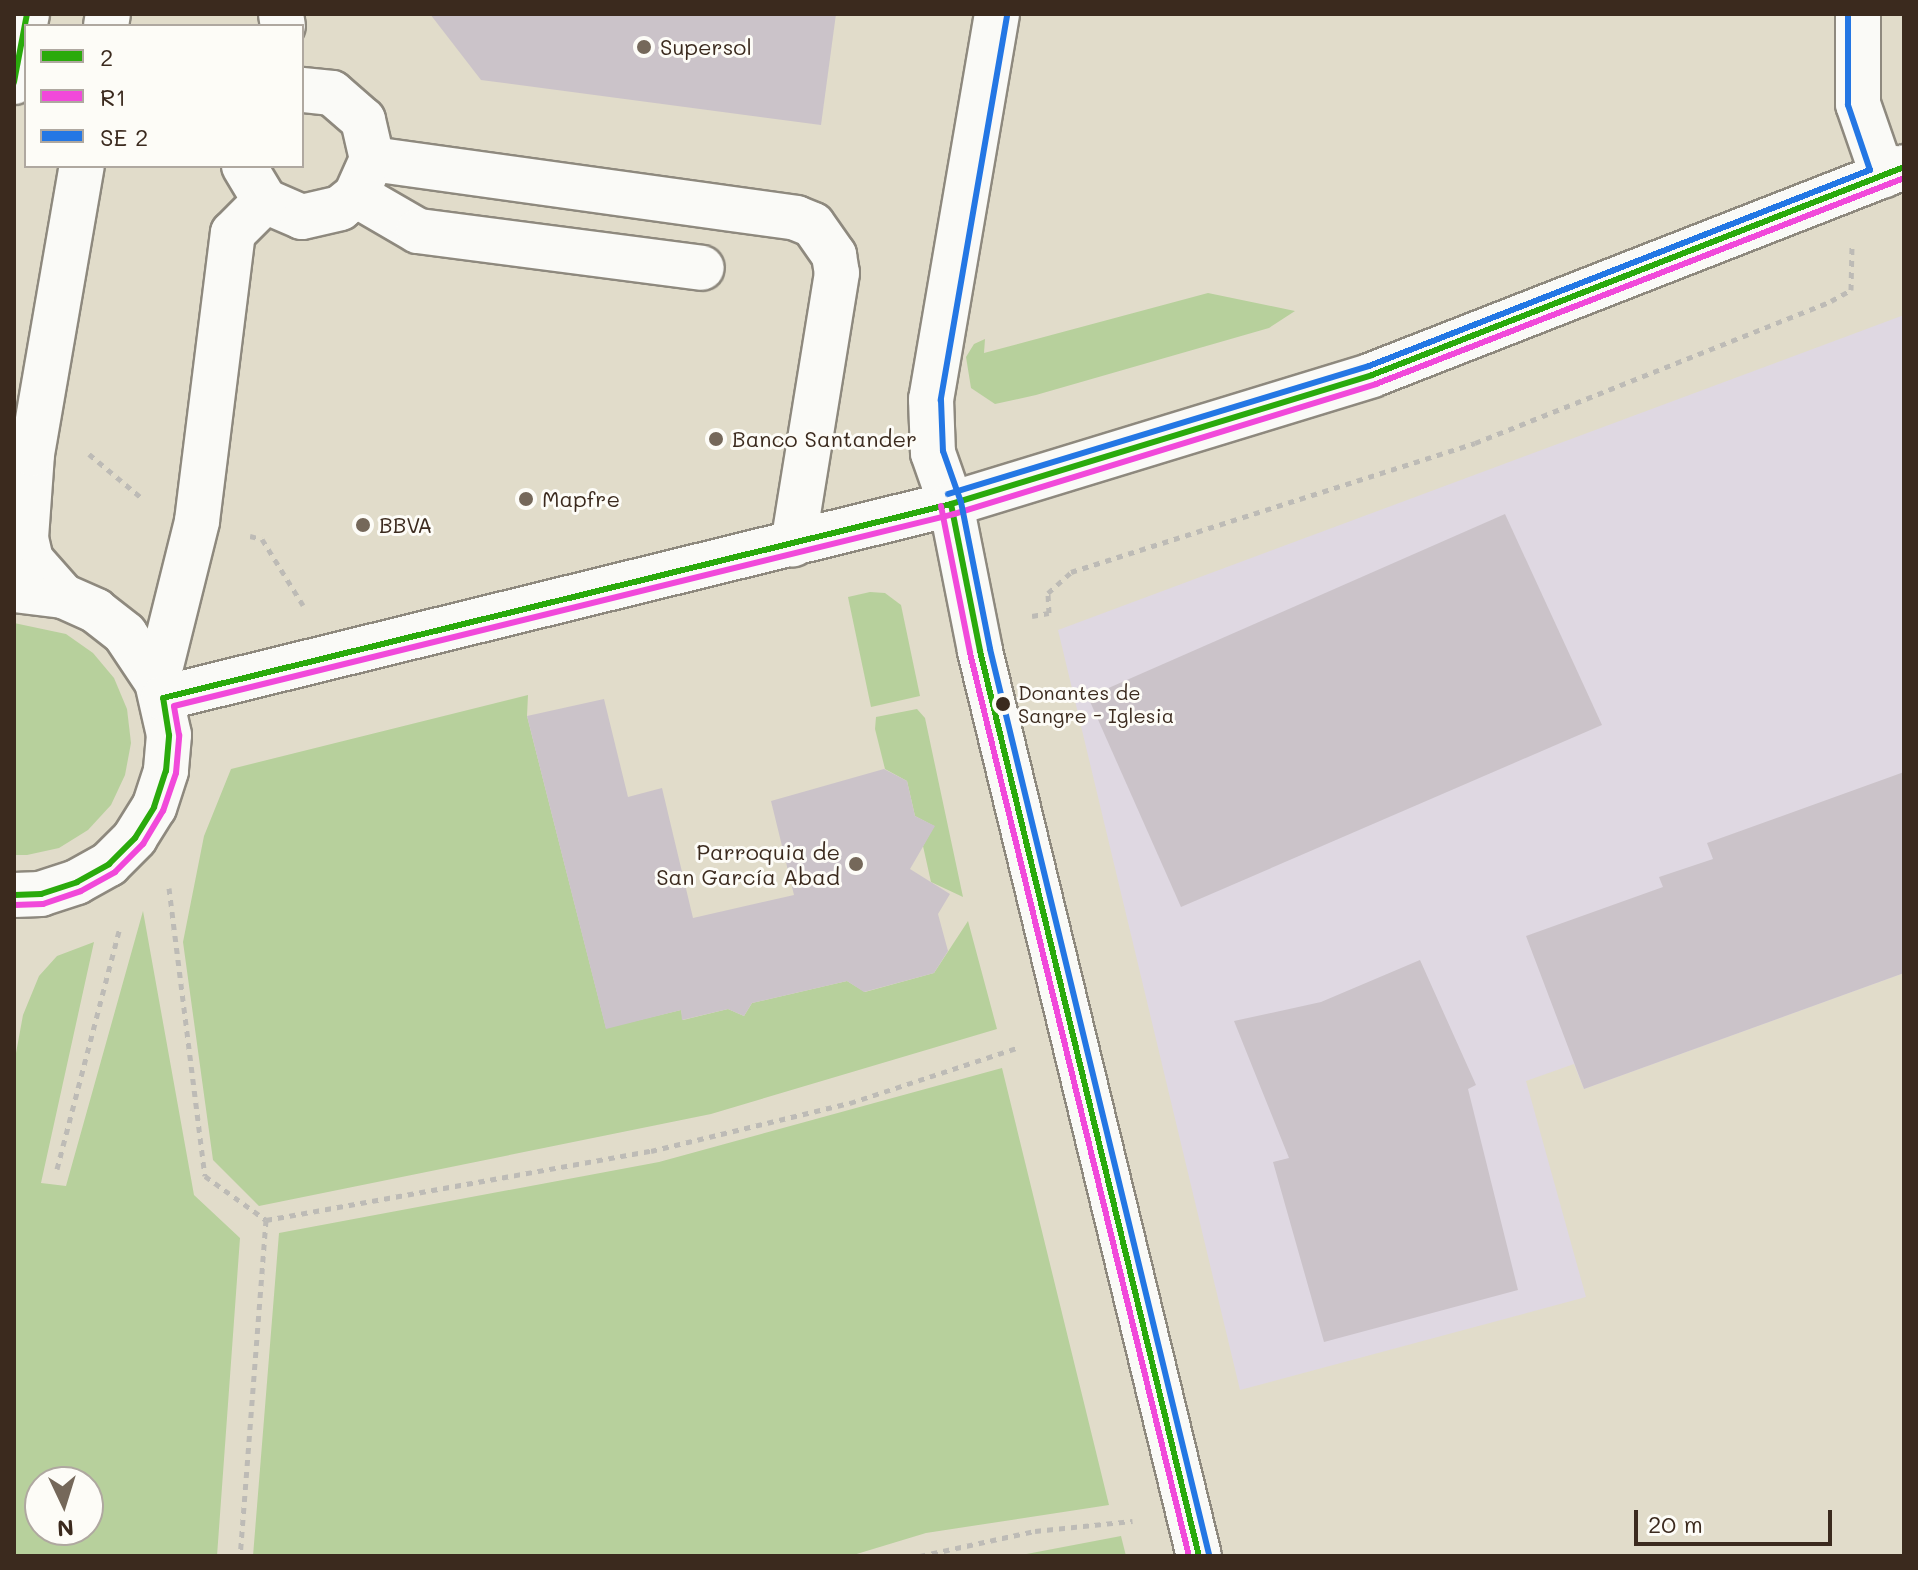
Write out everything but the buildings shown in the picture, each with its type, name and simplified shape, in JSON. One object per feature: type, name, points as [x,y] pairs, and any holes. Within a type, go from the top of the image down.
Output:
[{"type":"street","points":[[997,14],[931,399],[933,453],[951,504],[980,651],[1199,1556]]},
{"type":"street","points":[[160,690],[793,544],[951,504],[1372,375],[1894,171],[1858,104],[1858,14]]},
{"type":"street","points":[[14,82],[24,30]]},
{"type":"street","points":[[160,690],[197,521],[233,233],[255,184],[282,212],[312,217],[340,208],[364,177],[363,120],[349,104],[332,93],[304,90]]},
{"type":"street","points":[[63,596],[31,560],[26,538],[32,454],[82,168]]},
{"type":"street","points":[[364,177],[796,218],[813,225],[830,247],[837,273],[793,544]]},
{"type":"street","points":[[364,177],[418,231],[702,268]]},
{"type":"street","points":[[14,590],[63,596],[96,611],[125,634],[160,690],[169,735],[166,771],[148,817],[109,864],[77,882],[23,900]]},
{"type":"path","points":[[175,874],[169,888],[205,1176],[266,1220],[667,1147],[850,1103],[1072,1030]]},
{"type":"path","points":[[159,892],[169,888]]},
{"type":"path","points":[[57,1169],[117,932],[126,913]]},
{"type":"path","points":[[240,1556],[266,1220]]},
{"type":"path","points":[[920,1556],[1035,1531],[1189,1515]]},
{"type":"shaded area","points":[[1904,315],[1904,973],[1584,1089],[1574,1064],[1526,1081],[1586,1297],[1240,1390],[1058,630]]},
{"type":"green space","points":[[1208,293],[1295,311],[1269,328],[1036,395],[995,404],[971,388],[966,357],[974,344],[985,339],[984,353]]},
{"type":"green space","points":[[870,592],[885,593],[901,605],[920,696],[871,707],[848,597]]},
{"type":"green space","points":[[14,623],[66,634],[93,653],[114,678],[127,709],[131,743],[125,775],[111,805],[88,830],[59,848],[27,855],[14,855]]},
{"type":"green space","points":[[528,695],[527,716],[606,1028],[681,1010],[683,1020],[728,1009],[744,1016],[752,1003],[847,981],[865,992],[934,973],[968,921],[997,1029],[711,1114],[259,1206],[213,1160],[183,942],[204,836],[231,769]]},
{"type":"green space","points":[[917,709],[925,718],[963,897],[931,882],[923,846],[934,826],[915,816],[907,781],[885,769],[875,729],[876,717]]},
{"type":"green space","points":[[143,911],[194,1195],[240,1238],[217,1556],[14,1556],[14,1064],[23,1015],[39,976],[57,956],[94,942],[41,1183],[66,1186]]},
{"type":"green space","points":[[1002,1068],[1109,1505],[926,1533],[850,1556],[253,1556],[279,1233],[659,1162]]},
{"type":"green space","points":[[1121,1536],[1126,1556],[1016,1556]]},
{"type":"transit line","name":"2","points":[[25,24],[27,14]]},
{"type":"transit line","points":[[948,494],[1369,366],[1870,170],[1848,105],[1848,14]]},
{"type":"transit line","points":[[1007,16],[941,400],[943,451],[961,502],[990,649],[1209,1554]]},
{"type":"transit line","name":"2","points":[[14,82],[24,30]]},
{"type":"transit line","name":"2","points":[[14,895],[41,894],[77,882],[109,864],[135,838],[154,807],[166,771],[169,735],[163,698],[951,504],[1372,375],[1904,167]]},
{"type":"transit line","name":"R1","points":[[14,905],[43,904],[81,891],[115,872],[143,844],[163,811],[176,773],[179,735],[174,706],[954,514],[1376,384],[1904,178]]},
{"type":"transit line","name":"2","points":[[951,504],[980,651],[1199,1556]]},
{"type":"transit line","name":"R1","points":[[941,506],[970,653],[1189,1556]]},
{"type":"place","name":"Supersol","points":[[644,47]]},
{"type":"place","name":"Banco Santander","points":[[716,439]]},
{"type":"place","name":"Mapfre","points":[[526,499]]},
{"type":"place","name":"BBVA","points":[[363,525]]},
{"type":"place","name":"Donantes de Sangre - Iglesia","points":[[1003,704]]},
{"type":"place","name":"Parroquia de San García Abad","points":[[856,864]]}]
